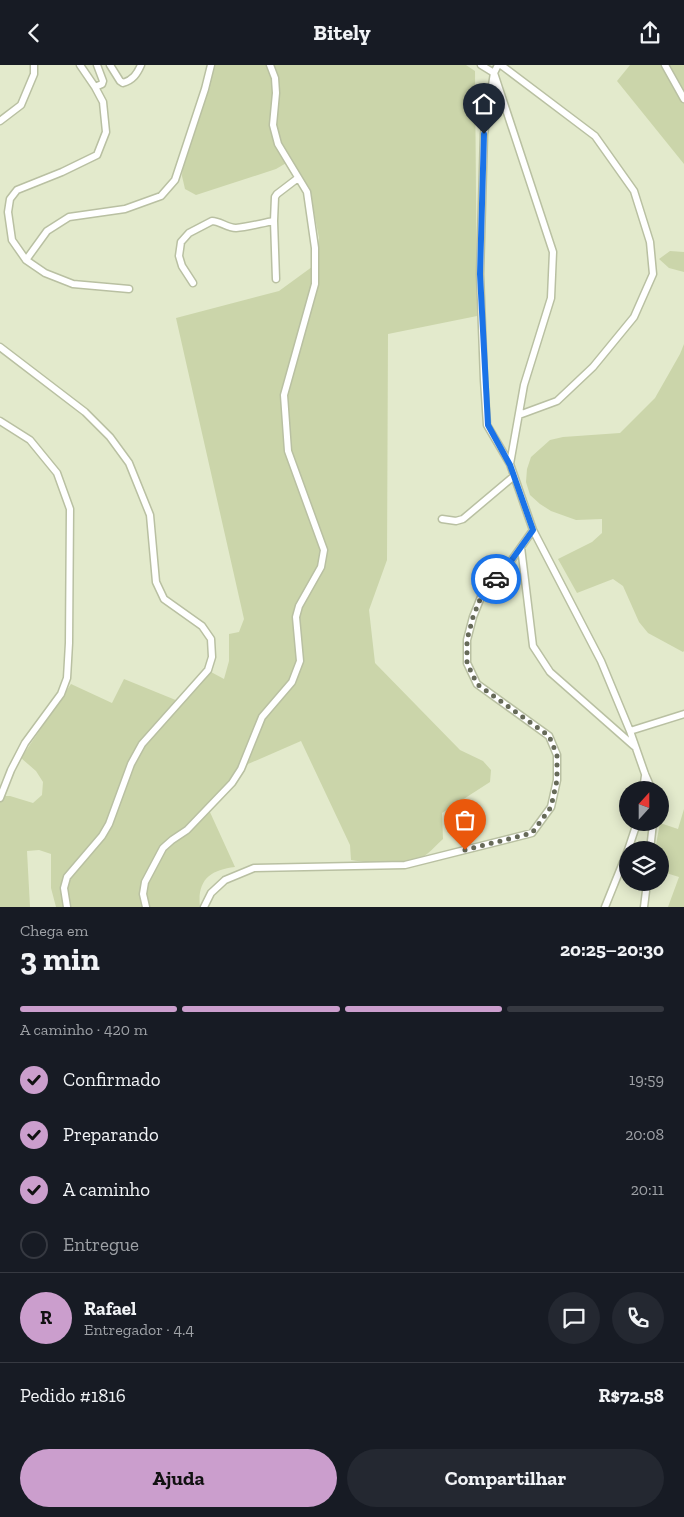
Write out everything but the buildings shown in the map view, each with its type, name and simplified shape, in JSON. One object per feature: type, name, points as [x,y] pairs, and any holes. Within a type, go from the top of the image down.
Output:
[{"type":"street","points":[[0,121],[22,105],[34,74],[34,65]]},
{"type":"street","points":[[80,65],[102,101],[106,132],[97,155],[62,173],[17,190],[10,199],[8,212],[12,241],[26,260],[45,273],[73,284],[129,289]]},
{"type":"street","points":[[95,87],[103,81],[97,65]]},
{"type":"street","points":[[110,65],[120,81],[124,83],[131,81],[136,76],[141,65]]},
{"type":"street","points":[[26,260],[47,231],[69,217],[125,209],[161,196],[175,180],[211,65]]},
{"type":"street","points":[[146,907],[143,894],[145,882],[163,848],[172,839],[187,830],[232,783],[241,769],[262,717],[292,682],[300,661],[296,617],[299,606],[322,567],[324,550],[288,451],[284,395],[315,284],[315,248],[307,192],[278,144],[273,125],[276,93],[275,78],[270,65]]},
{"type":"street","points":[[480,65],[494,73],[553,252],[551,297],[524,385],[510,465]]},
{"type":"street","points":[[519,415],[557,401],[593,367],[634,317],[653,274],[650,242],[634,191],[595,136],[499,65],[494,73],[484,134],[480,274],[488,425],[510,465],[533,530],[601,661],[648,781]]},
{"type":"street","points":[[665,65],[684,99]]},
{"type":"street","points":[[276,279],[275,197],[298,178]]},
{"type":"street","points":[[193,283],[182,267],[179,256],[182,242],[189,233],[212,221],[236,228],[274,221]]},
{"type":"street","points":[[0,347],[85,413],[110,437],[129,463],[150,515],[156,582],[164,599],[202,626],[211,639],[212,657],[208,670],[142,744],[130,764],[115,810],[106,830],[67,877],[64,888],[67,907]]},
{"type":"street","points":[[0,421],[30,440],[57,473],[70,509],[70,519],[67,678],[60,695],[25,743],[11,770],[0,798]]},
{"type":"street","points":[[442,519],[456,521],[463,519],[514,476]]},
{"type":"street","points":[[204,907],[211,893],[225,880],[254,868],[405,865],[532,833],[551,807],[557,780],[557,755],[549,736],[477,684],[467,663],[467,640],[481,597],[533,530]]},
{"type":"street","points":[[521,547],[533,647],[550,672],[635,747]]},
{"type":"street","points":[[630,731],[684,714]]},
{"type":"street","points":[[644,781],[645,774]]},
{"type":"street","points":[[605,907],[619,872]]},
{"type":"street","points":[[644,907],[645,891]]},
{"type":"green space","points":[[214,65],[466,65],[475,71],[477,316],[388,334],[387,560],[369,610],[375,663],[460,750],[483,761],[491,770],[490,782],[442,813],[443,839],[422,858],[411,862],[394,864],[351,860],[350,845],[301,741],[248,764],[209,810],[235,867],[226,868],[207,878],[201,890],[200,907],[56,907],[51,888],[51,854],[39,850],[27,851],[30,907],[0,907],[0,801],[2,796],[10,796],[33,803],[42,795],[43,782],[36,771],[21,758],[71,684],[112,703],[124,679],[183,703],[211,672],[224,679],[229,661],[229,634],[239,632],[244,619],[176,318],[279,291],[316,264],[319,238],[309,187],[288,162],[276,169],[196,195],[185,189],[182,176],[183,163]]},
{"type":"green space","points":[[630,65],[684,65],[684,164],[617,81]]},
{"type":"green space","points":[[670,251],[684,252],[684,272],[669,268],[659,259]]},
{"type":"green space","points":[[684,344],[683,652],[648,633],[639,622],[623,586],[613,579],[577,593],[558,559],[592,542],[602,533],[602,519],[576,520],[551,511],[530,495],[526,482],[527,469],[531,457],[550,440],[563,437],[620,433],[655,398]]},
{"type":"green space","points":[[684,809],[684,907],[668,907],[679,877],[669,874],[669,841],[657,841],[659,831],[669,831],[669,826],[678,829]]},
{"type":"way so far","points":[[465,850],[532,833],[551,807],[557,780],[557,755],[549,736],[477,684],[467,663],[467,640],[473,617],[481,597],[496,579]]},
{"type":"route","points":[[484,134],[480,274],[484,380],[488,425],[510,465],[533,530],[496,579]]}]
